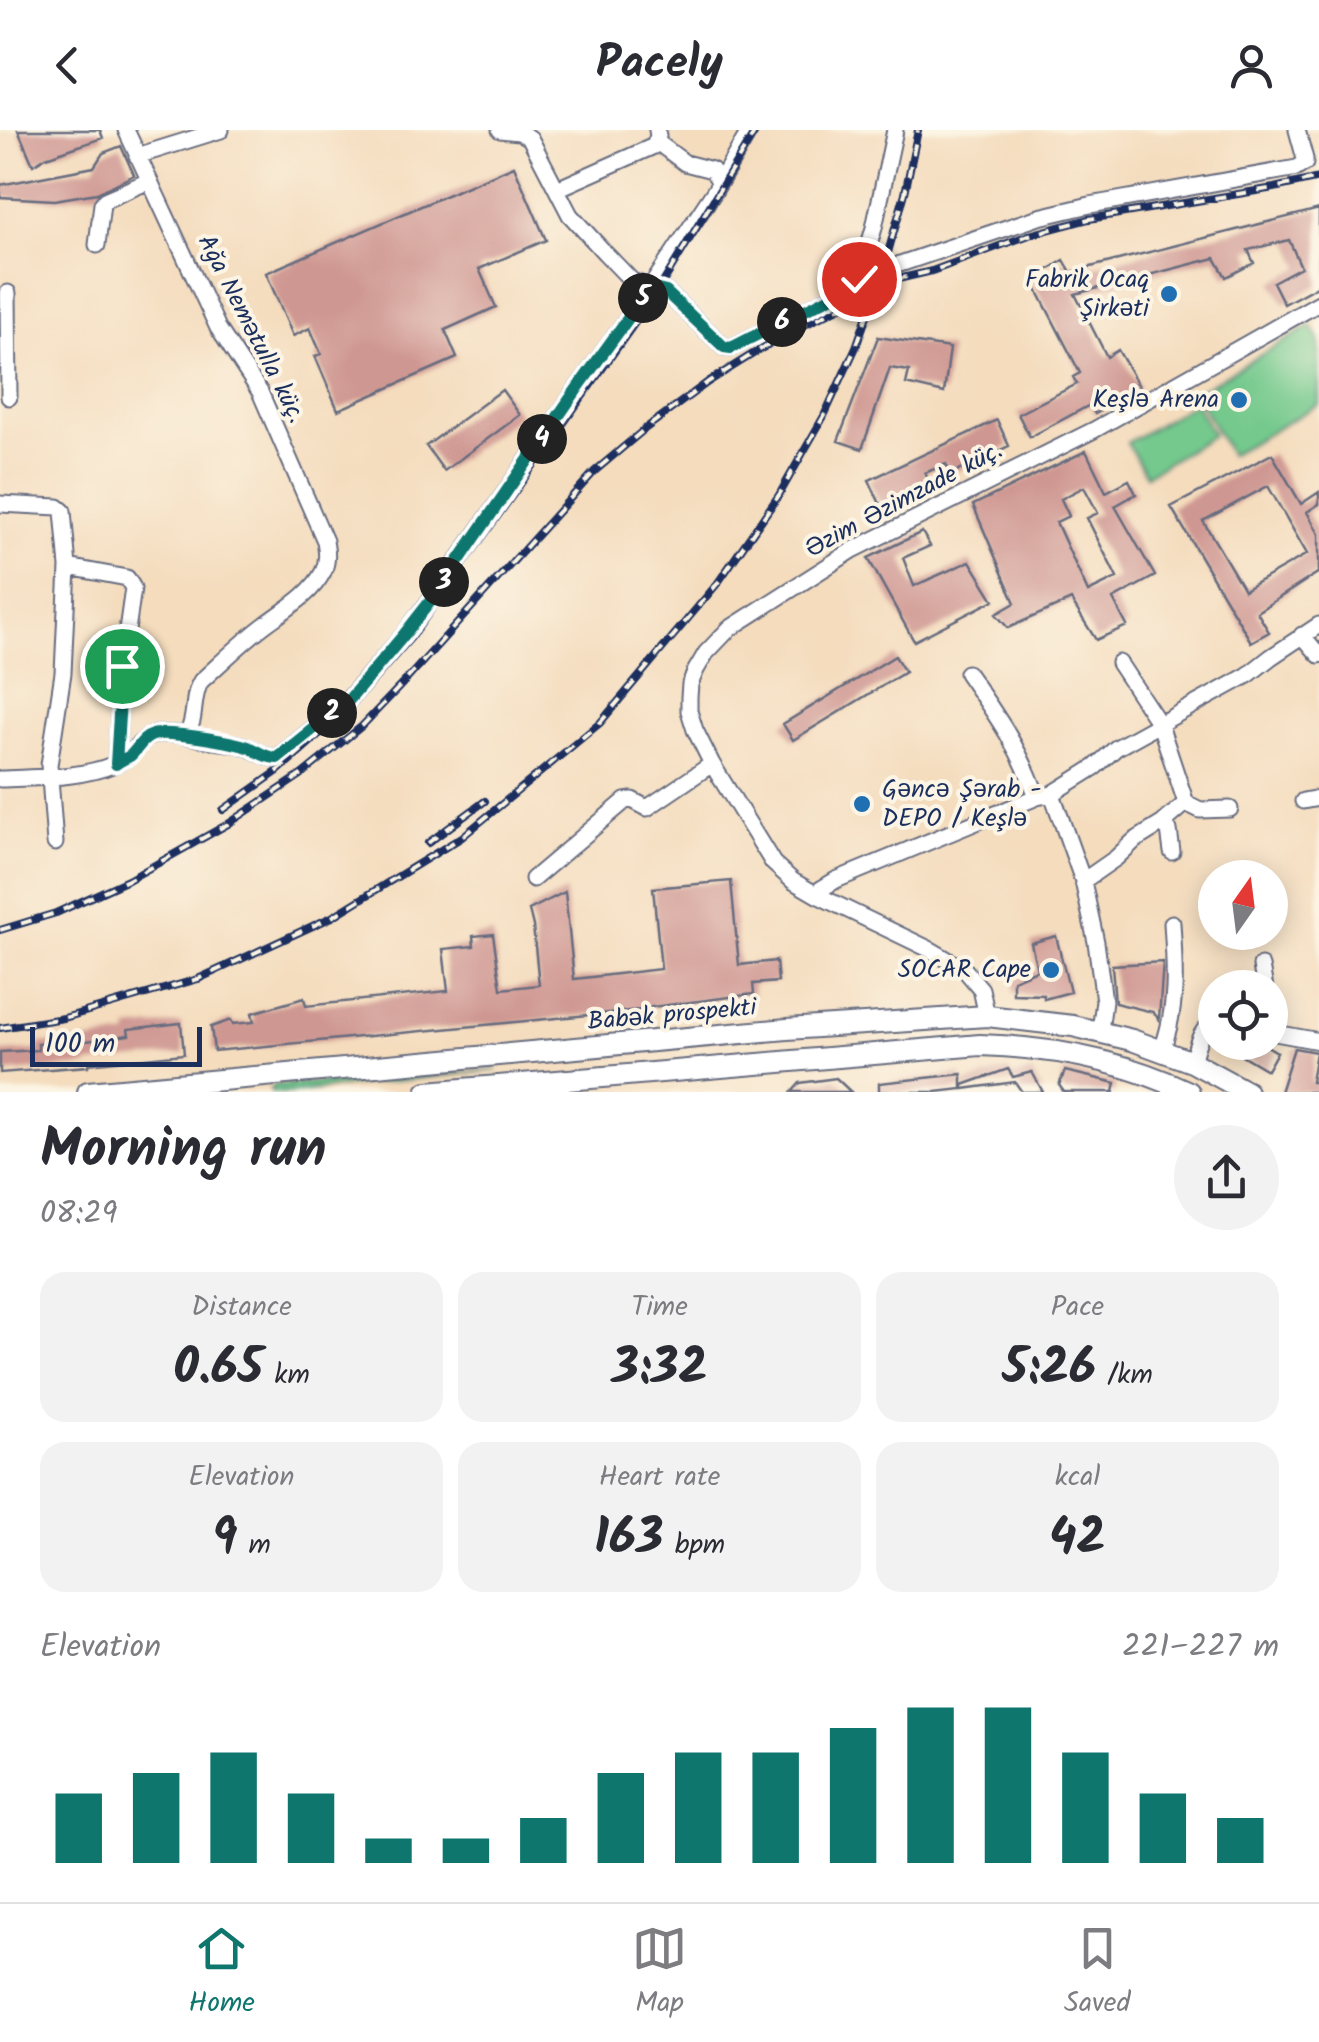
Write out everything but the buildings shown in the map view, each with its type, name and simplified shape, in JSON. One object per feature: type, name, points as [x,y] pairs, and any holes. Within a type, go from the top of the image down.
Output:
[{"type":"main road","name":"Babək prospekti","points":[[88,1092],[987,1016],[1100,1031],[1192,1062],[1247,1092]]},
{"type":"main road","points":[[428,1092],[980,1045],[1025,1047],[1089,1058],[1161,1079],[1190,1092]]},
{"type":"main road","points":[[258,1092],[266,1082],[449,1066],[532,1052]]},
{"type":"main road","points":[[153,1092],[207,1087],[215,1092]]},
{"type":"street","name":"Ağa Nemətulla küç.","points":[[126,130],[218,328],[260,392],[327,554],[316,583],[201,680],[195,690],[192,726],[187,734]]},
{"type":"street","points":[[138,156],[221,130]]},
{"type":"street","points":[[500,130],[530,138],[570,214],[632,280],[666,292],[724,347],[731,348],[859,279],[895,130]]},
{"type":"street","points":[[530,138],[547,130]]},
{"type":"street","points":[[0,779],[80,773],[116,764],[152,735],[187,734],[244,746],[270,759],[277,758],[348,701],[436,594],[650,288],[750,130]]},
{"type":"street","points":[[900,264],[1038,217],[1297,168],[1305,159],[1296,130]]},
{"type":"street","points":[[556,188],[654,146],[657,136],[685,164],[712,170],[720,182]]},
{"type":"street","points":[[97,245],[105,200],[149,181]]},
{"type":"street","points":[[8,292],[5,322],[9,397]]},
{"type":"street","name":"Əzim Əzimzade küç.","points":[[987,1016],[981,989],[964,970],[817,895],[773,863],[695,730],[689,711],[690,684],[706,653],[729,630],[853,550],[1094,430],[1319,303]]},
{"type":"street","points":[[0,504],[58,507],[63,511],[68,567],[63,672],[51,743],[50,776],[55,842]]},
{"type":"street","points":[[68,567],[126,578],[133,588],[122,666],[116,764]]},
{"type":"street","points":[[817,895],[836,880],[1044,796],[1095,767],[1116,748],[1248,675],[1319,624]]},
{"type":"street","points":[[1302,635],[1319,655]]},
{"type":"street","points":[[1118,663],[1160,725],[1186,803],[1200,810],[1230,809]]},
{"type":"street","points":[[966,673],[1005,728],[1044,796],[1083,881],[1104,1001],[1100,1031]]},
{"type":"street","points":[[532,878],[625,801],[648,808],[712,764]]},
{"type":"street","points":[[1083,881],[1186,803]]},
{"type":"street","points":[[1164,823],[1172,852]]},
{"type":"street","points":[[1162,1050],[1174,996],[1172,923]]},
{"type":"street","points":[[1261,966],[1262,970]]},
{"type":"street","points":[[1288,1035],[1319,1041]]},
{"type":"street","points":[[1192,1062],[1198,1045]]},
{"type":"green space","points":[[1311,326],[1319,340],[1319,404],[1230,455],[1195,393]]},
{"type":"green space","points":[[1195,403],[1213,435],[1146,475],[1127,443]]},
{"type":"green space","points":[[497,1070],[292,1092],[270,1089],[275,1085]]},
{"type":"railway","points":[[223,810],[278,771],[348,709],[413,635],[659,289],[756,130]]},
{"type":"railway","points":[[0,1028],[64,1018],[198,979],[332,917],[462,837],[600,723],[717,584],[779,495],[824,416],[856,347],[883,270],[918,130]]},
{"type":"railway","points":[[0,930],[56,913],[128,880],[228,824],[301,775],[362,726],[595,471],[708,382],[777,339],[894,280],[932,271],[1029,235],[1089,219],[1319,178]]},
{"type":"railway","points":[[428,843],[485,801]]},
{"type":"place","name":"Fabrik Ocaq Şirkəti","points":[[1169,294]]},
{"type":"place","name":"Keşlə Arena","points":[[1239,400]]},
{"type":"place","name":"Gəncə Şərab - DEPO / Keşlə","points":[[862,804]]},
{"type":"place","name":"SOCAR Cape","points":[[1051,970]]},
{"type":"route","points":[[122,666],[116,764],[129,757],[145,739],[158,734],[187,734],[244,746],[270,759],[277,758],[348,701],[403,636],[650,288],[666,292],[724,347],[731,348],[859,279]]}]
